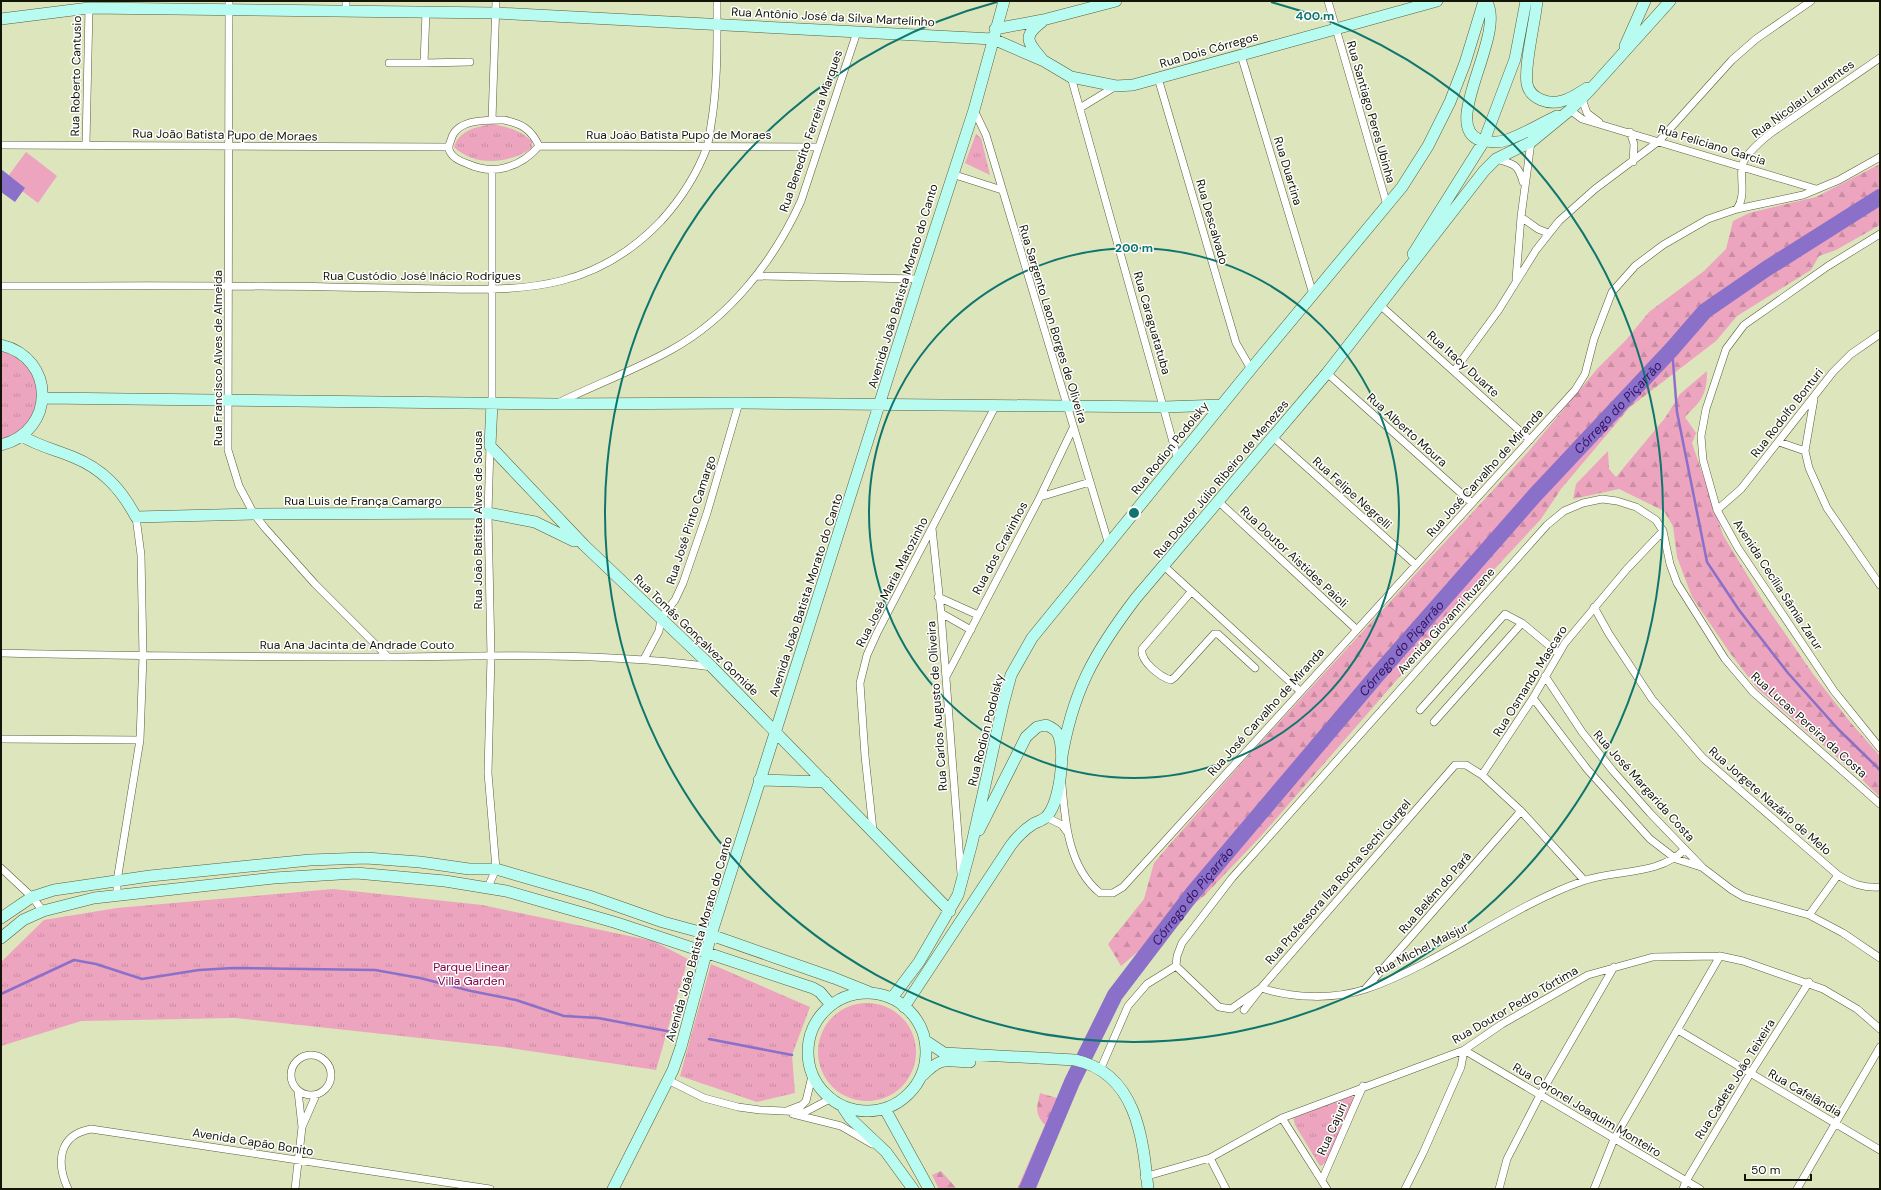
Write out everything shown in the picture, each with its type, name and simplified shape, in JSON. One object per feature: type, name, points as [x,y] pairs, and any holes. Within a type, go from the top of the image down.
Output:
[{"type":"street","points":[[492,120],[496,1]]},
{"type":"street","name":"Rua Custódio José Inácio Rodrigues","points":[[1,286],[229,285],[492,290],[517,289],[563,282],[610,262],[626,252],[651,231],[673,208],[691,179],[707,146],[716,93],[717,1]]},
{"type":"street","name":"Avenida João Batista Morato do Canto","points":[[613,1189],[674,1070],[691,1014],[711,935],[952,174],[974,110],[1004,1]]},
{"type":"street","points":[[994,34],[1017,25],[1043,20],[1116,1]]},
{"type":"street","name":"Rua Santiago Peres Ubinha","points":[[1328,1],[1387,205]]},
{"type":"street","name":"Rua Dois Córregos","points":[[994,34],[1012,47],[1044,61],[1071,77],[1116,86],[1133,85],[1437,1]]},
{"type":"street","points":[[1485,1],[1490,26],[1468,108],[1466,122],[1471,135],[1484,141],[1494,142],[1506,141],[1570,110],[1598,82],[1670,1]]},
{"type":"street","name":"Rua Rodion Podolsky","points":[[892,998],[919,962],[950,910],[962,884],[1011,675],[1032,638],[1387,205],[1414,169],[1441,122],[1465,63],[1485,1]]},
{"type":"street","points":[[1401,276],[1427,230],[1484,141],[1515,59],[1526,1]]},
{"type":"street","points":[[1537,1],[1526,73],[1528,89],[1533,96],[1541,100],[1557,102],[1564,101],[1598,82]]},
{"type":"street","points":[[1621,56],[1645,1]]},
{"type":"street","points":[[1454,371],[1498,311],[1548,233],[1595,189],[1659,141],[1732,60],[1756,39],[1811,1]]},
{"type":"street","name":"Rua Francisco Alves de Almeida","points":[[229,6],[228,450],[239,486],[254,514],[315,584],[388,657]]},
{"type":"street","name":"Rua Antônio José da Silva Martelinho","points":[[1,19],[89,8],[346,6],[426,12],[496,13],[857,32],[994,34]]},
{"type":"street","name":"Rua Roberto Cantusio","points":[[86,144],[89,8]]},
{"type":"street","points":[[424,63],[426,12]]},
{"type":"street","points":[[1012,47],[1025,42],[1031,31],[1043,20]]},
{"type":"street","points":[[1017,25],[1028,38],[1032,47],[1044,61]]},
{"type":"street","name":"Rua Benedito Ferreira Marques","points":[[556,404],[624,374],[672,349],[717,316],[756,276],[774,252],[789,227],[810,177],[857,32]]},
{"type":"street","name":"Rua Duartina","points":[[1241,55],[1313,294]]},
{"type":"street","name":"Rua Nicolau Laurentes","points":[[1742,166],[1749,154],[1763,139],[1880,58]]},
{"type":"street","points":[[390,63],[470,62]]},
{"type":"street","name":"Rua Caraguatatuba","points":[[1071,77],[1178,460]]},
{"type":"street","name":"Rua Descalvado","points":[[1158,78],[1236,343],[1251,369]]},
{"type":"street","points":[[1080,108],[1116,86]]},
{"type":"street","name":"Rua Feliciano Garcia","points":[[1582,99],[1587,112],[1601,124]]},
{"type":"street","name":"Rua Sargento Laon Borges de Oliveira","points":[[974,110],[986,135],[1109,545]]},
{"type":"street","name":"Rua Feliciano Garcia","points":[[1570,110],[1582,119],[1630,132],[1816,189]]},
{"type":"street","name":"Rua Doutor Júlio Ribeiro de Menezes","points":[[1134,875],[1124,887],[1113,893],[1100,893],[1091,886],[1081,872],[1067,832],[1063,801],[1061,762],[1072,707],[1093,662],[1110,632],[1273,436],[1327,374],[1401,276],[1436,235],[1484,170],[1496,159],[1531,142],[1570,110]]},
{"type":"street","points":[[492,120],[514,122],[526,128],[534,135],[539,146],[528,157],[514,165],[492,170],[474,167],[464,163],[450,152],[449,147],[452,135],[458,128],[482,121],[492,120]]},
{"type":"street","points":[[1630,132],[1634,144],[1633,162]]},
{"type":"street","points":[[1516,281],[1524,185],[1531,142]]},
{"type":"street","name":"Rua João Batista Pupo de Moraes","points":[[1,145],[86,144],[449,147]]},
{"type":"street","name":"Rua João Batista Pupo de Moraes","points":[[539,146],[819,147]]},
{"type":"street","name":"Rua José Carvalho de Miranda","points":[[1134,875],[1356,629],[1575,390],[1585,374],[1603,312],[1612,292],[1635,266],[1684,231],[1708,220],[1737,209],[1803,195],[1854,172],[1880,157]]},
{"type":"street","points":[[1496,159],[1513,163],[1517,167],[1524,185]]},
{"type":"street","points":[[1737,209],[1743,192],[1742,166]]},
{"type":"street","name":"Rua João Batista Alves de Sousa","points":[[492,170],[492,403],[488,513],[491,656],[488,773],[496,869]]},
{"type":"street","points":[[952,174],[1002,190]]},
{"type":"street","points":[[1521,217],[1538,229],[1548,233]]},
{"type":"street","name":"Avenida Cecília Sâmia Zarur","points":[[1880,234],[1828,266],[1744,326],[1726,348],[1706,409],[1701,436],[1703,460],[1717,510],[1738,548],[1834,691],[1880,748]]},
{"type":"street","points":[[756,276],[919,279]]},
{"type":"street","name":"Rua Itacy Duarte","points":[[1380,305],[1530,440]]},
{"type":"street","name":"Rua Rodolfo Bonturi","points":[[1717,510],[1741,489],[1833,372],[1851,354],[1880,334]]},
{"type":"street","points":[[1,345],[18,351],[32,363],[40,378],[43,398],[41,410],[34,425],[22,436],[1,445]]},
{"type":"street","name":"Rua Alberto Moura","points":[[1327,374],[1472,504]]},
{"type":"street","points":[[1814,397],[1805,451],[1809,468],[1827,508],[1880,586]]},
{"type":"street","points":[[43,398],[556,404],[739,403],[1164,407],[1222,405]]},
{"type":"street","name":"Rua José Pinto Camargo","points":[[644,659],[659,631],[661,618],[675,600],[683,583],[707,513],[739,403]]},
{"type":"street","name":"Rua José Maria Matozinho","points":[[873,830],[864,749],[860,683],[863,669],[877,633],[996,405]]},
{"type":"street","name":"Rua dos Cravinhos","points":[[946,678],[1040,497],[1073,428]]},
{"type":"street","points":[[22,436],[35,444],[89,464],[103,473],[126,498],[136,517],[140,555],[143,656],[140,740],[117,881],[117,894]]},
{"type":"street","name":"Rua Felipe Negrelli","points":[[1273,436],[1416,565]]},
{"type":"street","points":[[1779,442],[1805,451]]},
{"type":"street","name":"Rua Tomás Gonçalvez Gomide","points":[[490,446],[584,546],[712,667],[950,910]]},
{"type":"street","points":[[1040,497],[1090,482]]},
{"type":"street","name":"Avenida Giovanni Ruzene","points":[[1176,966],[1177,956],[1182,943],[1232,878],[1547,525],[1564,511],[1583,503],[1602,499],[1617,501],[1648,513],[1656,520],[1663,531]]},
{"type":"street","name":"Rua Doutor Aistides Paioli","points":[[1218,502],[1356,629]]},
{"type":"street","name":"Rua Luis de França Camargo","points":[[136,517],[254,514],[488,513],[548,526],[584,546]]},
{"type":"street","name":"Rua Carlos Augusto de Oliveira","points":[[932,527],[938,597],[941,613],[962,884]]},
{"type":"street","name":"Rua Osmando Mascaro","points":[[1482,775],[1533,698],[1558,653],[1594,607],[1663,531]]},
{"type":"street","name":"Rua Lucas Pereira da Costa","points":[[1663,531],[1670,564],[1677,583],[1725,659],[1753,692],[1880,804]]},
{"type":"street","points":[[1164,566],[1300,691]]},
{"type":"street","points":[[1191,592],[1142,649],[1144,660],[1162,676],[1171,680],[1214,634],[1218,634],[1255,668]]},
{"type":"street","points":[[938,597],[978,615]]},
{"type":"street","name":"Rua Jorgete Nazário de Melo","points":[[1594,607],[1609,634],[1652,699],[1703,758],[1838,875],[1851,884],[1880,887]]},
{"type":"street","points":[[941,613],[971,630]]},
{"type":"street","points":[[1420,710],[1506,614],[1522,623],[1558,653]]},
{"type":"street","points":[[1434,722],[1522,623]]},
{"type":"street","name":"Rua Ana Jacinta de Andrade Couto","points":[[1,653],[143,656],[491,656],[644,659],[712,667]]},
{"type":"street","name":"Rua José Margarida Costa","points":[[1545,676],[1595,749],[1650,812],[1703,868],[1732,890],[1744,897],[1809,915],[1843,933],[1880,958]]},
{"type":"street","name":"Rua José Margarida Costa","points":[[1533,698],[1603,789],[1650,839],[1676,859],[1703,868]]},
{"type":"street","points":[[904,1007],[1011,845],[1020,833],[1046,817],[1054,806],[1061,762],[1059,739],[1054,729],[1046,725],[1037,727],[1026,737],[1000,791],[972,843]]},
{"type":"street","points":[[1,738],[140,740]]},
{"type":"street","name":"Rua Professora Ilza Rocha Sechi Gurgel","points":[[1244,1010],[1261,988],[1450,769],[1455,766],[1466,765],[1482,775]]},
{"type":"street","points":[[1482,775],[1521,811],[1584,880]]},
{"type":"street","points":[[759,780],[825,782]]},
{"type":"street","name":"Rua Belém do Pará","points":[[1365,990],[1521,811]]},
{"type":"street","points":[[1046,817],[1062,825],[1067,832]]},
{"type":"street","name":"Rua Michel Malsjur","points":[[1261,988],[1290,995],[1317,996],[1365,990],[1404,973],[1514,913],[1584,880],[1655,866],[1676,859],[1685,849]]},
{"type":"street","points":[[1,918],[15,907],[32,897],[54,890],[252,865],[366,858],[420,862],[469,869],[496,869],[590,896],[663,922],[711,935],[834,978],[869,992],[892,998],[913,1014],[926,1042],[926,1060],[921,1077]]},
{"type":"street","points":[[1,868],[32,897],[43,911]]},
{"type":"street","points":[[488,887],[496,869]]},
{"type":"street","points":[[1,938],[23,920],[43,911],[68,903],[117,894],[274,878],[356,873],[445,881],[488,887],[558,906],[706,952],[813,988],[820,992],[831,1005]]},
{"type":"street","points":[[1809,915],[1838,875]]},
{"type":"street","points":[[1594,1189],[1614,1139],[1720,956]]},
{"type":"street","name":"Rua Doutor Pedro Tórtima","points":[[1144,1177],[1210,1158],[1282,1118],[1363,1086],[1464,1050],[1502,1024],[1588,975],[1653,957],[1720,956],[1743,961],[1809,982],[1857,1009],[1880,1029]]},
{"type":"street","points":[[1094,1067],[1128,1006],[1147,984],[1176,966],[1219,1007],[1231,1009],[1261,988]]},
{"type":"street","points":[[1499,1189],[1507,1159],[1540,1095],[1614,967]]},
{"type":"street","name":"Rua Cadete João Teixeira","points":[[1683,1189],[1686,1181],[1750,1074],[1809,982]]},
{"type":"street","points":[[869,992],[849,995],[831,1005],[817,1019],[809,1037],[808,1057],[812,1076],[822,1092],[830,1099],[860,1112],[885,1109],[900,1102],[912,1091],[921,1077],[935,1064],[942,1060],[1075,1062]]},
{"type":"street","name":"Rua Cafelândia","points":[[1678,1030],[1880,1150]]},
{"type":"street","points":[[926,1042],[944,1053],[1075,1062],[1094,1067],[1114,1080],[1123,1091],[1139,1126],[1144,1177],[1148,1189]]},
{"type":"street","points":[[1797,1189],[1880,1047]]},
{"type":"street","points":[[1406,1189],[1461,1067],[1464,1050]]},
{"type":"street","name":"Rua Coronel Joaquim Monteiro","points":[[1464,1050],[1700,1189]]},
{"type":"street","points":[[296,1189],[302,1127],[298,1091],[291,1079],[293,1066],[303,1056],[317,1056],[327,1063],[331,1075],[327,1087],[316,1095],[308,1096],[298,1091]]},
{"type":"street","points":[[783,1112],[802,1105],[806,1101],[812,1076]]},
{"type":"street","points":[[668,1080],[704,1098],[738,1107],[783,1112],[805,1112],[830,1099]]},
{"type":"street","name":"Rua Cajuri","points":[[1322,1180],[1363,1086]]},
{"type":"street","points":[[302,1127],[316,1095]]},
{"type":"street","points":[[842,1105],[850,1118],[886,1152],[913,1189]]},
{"type":"street","points":[[885,1109],[929,1189]]},
{"type":"street","points":[[783,1112],[841,1126],[886,1152]]},
{"type":"street","points":[[1282,1118],[1327,1189]]},
{"type":"street","name":"Avenida Capão Bonito","points":[[68,1189],[64,1181],[60,1157],[70,1137],[79,1131],[91,1129],[490,1189]]},
{"type":"street","points":[[1210,1158],[1226,1189]]},
{"type":"street","points":[[1142,1189],[1144,1177]]},
{"type":"green space","points":[[492,124],[509,128],[523,134],[532,141],[532,148],[513,157],[492,161],[472,158],[454,147],[456,141],[464,133],[475,128]]},
{"type":"green space","points":[[976,134],[981,138],[990,175],[965,163]]},
{"type":"green space","points":[[26,152],[57,176],[38,203],[6,179]]},
{"type":"green space","points":[[1880,164],[1880,225],[1836,250],[1819,256],[1811,270],[1737,316],[1716,341],[1630,407],[1561,489],[1541,519],[1475,590],[1261,836],[1205,895],[1121,966],[1108,944],[1144,899],[1154,863],[1249,755],[1528,452],[1597,369],[1626,340],[1649,312],[1704,271],[1726,249],[1733,221],[1749,213],[1816,197]]},
{"type":"green space","points":[[1,345],[40,378],[34,425],[1,445]]},
{"type":"green space","points":[[1707,371],[1706,386],[1702,397],[1685,417],[1696,433],[1692,443],[1723,535],[1766,606],[1813,674],[1851,723],[1880,756],[1880,797],[1855,773],[1757,688],[1730,653],[1692,597],[1677,557],[1673,526],[1664,511],[1619,489],[1573,499],[1576,484],[1608,451],[1609,469],[1616,477],[1665,418],[1680,394]]},
{"type":"green space","name":"Parque Linear Villa Garden","points":[[333,889],[482,905],[653,941],[688,959],[656,1070],[503,1047],[235,1018],[81,1021],[1,1046],[1,962],[44,920],[117,908]]},
{"type":"green space","points":[[711,964],[810,1007],[792,1055],[795,1093],[757,1102],[680,1076]]},
{"type":"green space","points":[[867,1003],[886,1007],[902,1017],[912,1033],[916,1052],[912,1071],[902,1087],[886,1097],[867,1101],[848,1097],[832,1087],[822,1071],[818,1052],[822,1033],[832,1017],[848,1007]]},
{"type":"green space","points":[[1040,1093],[1070,1102],[1035,1189],[1017,1189],[1045,1125],[1039,1117],[1037,1110]]},
{"type":"green space","points":[[1347,1095],[1352,1096],[1354,1099],[1327,1162],[1320,1166],[1295,1125],[1293,1117]]},
{"type":"green space","points":[[941,1171],[957,1189],[939,1189],[932,1175]]},
{"type":"shaded area","points":[[1,169],[25,188],[15,202],[1,192]]},
{"type":"waterway","name":"Córrego do Piçarrão","points":[[1027,1189],[1072,1082],[1115,995],[1192,894],[1378,674],[1535,495],[1672,349],[1705,311],[1766,269],[1880,197]]},
{"type":"waterway","points":[[1672,349],[1677,412],[1707,562],[1739,610],[1788,673],[1838,729],[1880,770]]},
{"type":"waterway","points":[[1,994],[74,960],[96,964],[142,979],[199,970],[233,968],[375,970],[420,978],[471,991],[516,1000],[564,1016],[598,1018],[672,1032]]},
{"type":"waterway","points":[[709,1039],[792,1055]]}]
